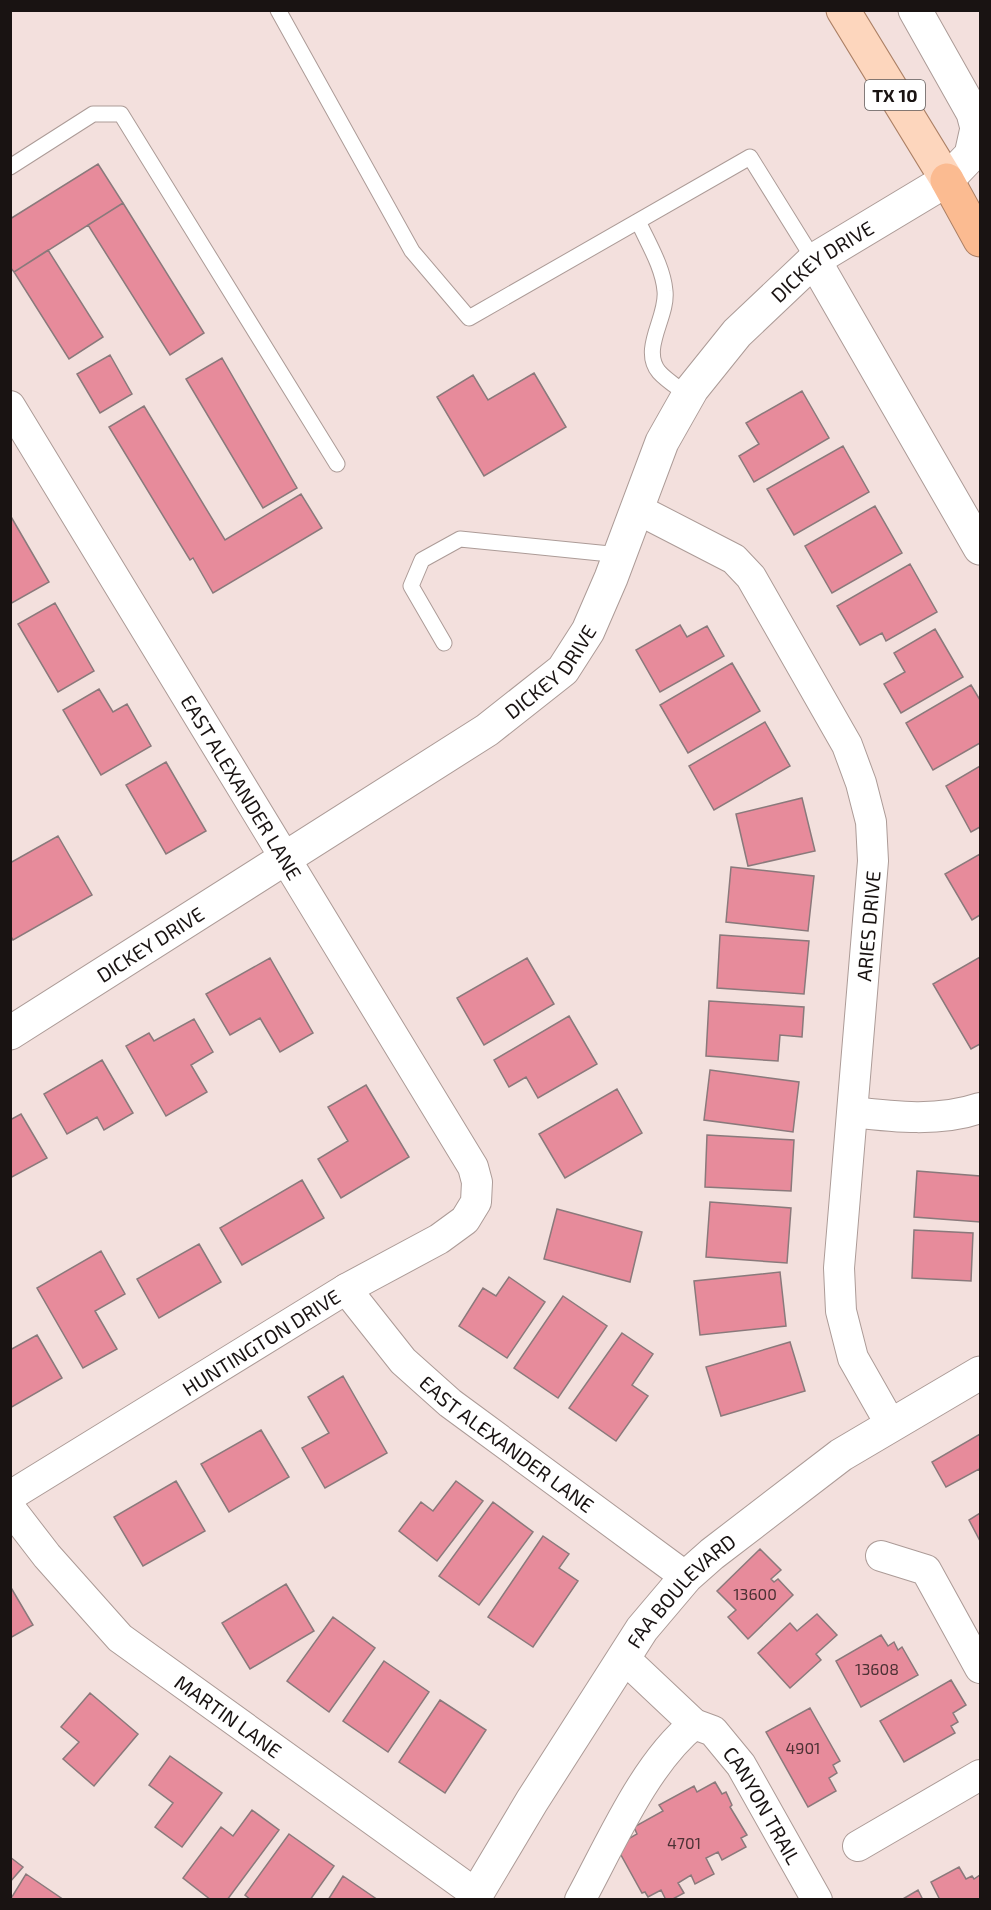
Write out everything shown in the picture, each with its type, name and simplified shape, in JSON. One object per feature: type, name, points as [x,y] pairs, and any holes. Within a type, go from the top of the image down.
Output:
[{"type":"highway","points":[[947,180],[981,240]]},
{"type":"main road","name":"TX 10","points":[[843,10],[947,180]]},
{"type":"street","name":"DICKEY DRIVE","points":[[10,1033],[487,730],[563,670],[588,631],[620,555],[662,442],[689,396],[737,333],[814,260],[947,180],[971,155],[977,128],[973,112],[915,10]]},
{"type":"street","points":[[814,260],[981,548]]},
{"type":"street","name":"EAST ALEXANDER LANE","points":[[10,406],[473,1167]]},
{"type":"street","name":"ARIES DRIVE","points":[[637,509],[734,559],[751,577],[847,745],[861,783],[871,822],[873,861],[839,1268],[841,1311],[853,1358],[891,1425]]},
{"type":"street","points":[[852,1112],[901,1118],[935,1117],[981,1108]]},
{"type":"street","name":"HUNTINGTON DRIVE","points":[[10,1496],[346,1289],[439,1239],[465,1220],[476,1202],[477,1182],[473,1167]]},
{"type":"street","name":"EAST ALEXANDER LANE","points":[[346,1289],[403,1361],[450,1403],[686,1577]]},
{"type":"street","name":"FAA BOULEVARD","points":[[474,1897],[532,1801],[642,1629],[686,1577],[712,1554],[841,1455],[981,1373]]},
{"type":"street","name":"MARTIN LANE","points":[[10,1508],[46,1556],[120,1638],[474,1897]]},
{"type":"street","points":[[881,1556],[926,1570],[981,1668]]},
{"type":"street","name":"CANYON TRAIL","points":[[624,1658],[694,1724],[713,1731],[741,1765],[817,1899]]},
{"type":"street","points":[[580,1899],[645,1782],[679,1736],[694,1724]]},
{"type":"street","points":[[858,1846],[981,1775]]},
{"type":"lane","points":[[278,10],[412,251],[469,318],[750,157],[814,260]]},
{"type":"lane","points":[[10,167],[93,114],[121,114],[336,464]]},
{"type":"lane","points":[[638,221],[661,272],[665,291],[664,311],[652,353],[654,363],[660,373],[689,396]]},
{"type":"lane","points":[[444,643],[411,586],[422,560],[460,539],[620,555]]},
{"type":"building","points":[[98,164],[123,203],[14,272],[10,267],[10,219]]},
{"type":"building","points":[[123,203],[204,333],[170,355],[88,225]]},
{"type":"building","points":[[48,250],[103,337],[69,359],[14,272]]},
{"type":"building","points":[[110,355],[132,394],[100,413],[77,374]]},
{"type":"building","points":[[222,358],[297,488],[263,508],[186,379]]},
{"type":"building","points":[[534,373],[566,427],[484,476],[437,397],[473,375],[488,400]]},
{"type":"building","points":[[802,391],[829,438],[754,482],[739,456],[759,444],[746,423]]},
{"type":"building","points":[[144,406],[225,540],[301,494],[322,528],[213,593],[193,558],[190,560],[109,427]]},
{"type":"building","points":[[843,446],[869,492],[794,535],[767,489]]},
{"type":"building","points":[[875,506],[902,553],[832,593],[805,546]]},
{"type":"building","points":[[10,515],[49,582],[10,604]]},
{"type":"building","points":[[910,564],[937,612],[886,641],[882,633],[860,645],[837,606]]},
{"type":"building","points":[[55,603],[94,671],[58,692],[18,624]]},
{"type":"building","points":[[680,625],[687,637],[707,626],[724,656],[660,692],[636,650]]},
{"type":"building","points":[[935,629],[963,677],[901,713],[884,684],[905,672],[894,653]]},
{"type":"building","points":[[732,663],[760,711],[688,753],[660,705]]},
{"type":"building","points":[[971,685],[980,700],[980,743],[933,770],[906,723]]},
{"type":"building","points":[[99,689],[113,712],[127,704],[151,746],[101,775],[63,710]]},
{"type":"building","points":[[765,722],[790,766],[714,810],[689,766]]},
{"type":"building","points":[[166,762],[206,831],[166,854],[126,785]]},
{"type":"building","points":[[980,766],[980,827],[971,832],[946,786]]},
{"type":"building","points":[[802,798],[815,851],[748,866],[736,814]]},
{"type":"building","points":[[58,836],[92,895],[13,940],[10,935],[10,863]]},
{"type":"building","points":[[980,854],[980,915],[972,920],[945,874]]},
{"type":"building","points":[[731,867],[814,876],[808,931],[726,922]]},
{"type":"building","points":[[720,935],[809,941],[804,994],[717,988]]},
{"type":"building","points":[[980,957],[980,1044],[971,1049],[933,984]]},
{"type":"building","points":[[270,958],[313,1033],[280,1052],[260,1018],[230,1035],[206,994]]},
{"type":"building","points":[[527,958],[554,1004],[484,1045],[457,998]]},
{"type":"building","points":[[709,1001],[804,1007],[802,1037],[780,1035],[778,1061],[706,1056]]},
{"type":"building","points":[[569,1016],[597,1064],[538,1098],[526,1077],[509,1087],[494,1060]]},
{"type":"building","points":[[194,1019],[213,1052],[191,1065],[207,1092],[166,1116],[126,1046],[149,1033],[154,1041]]},
{"type":"building","points":[[102,1060],[133,1113],[104,1130],[97,1117],[67,1134],[44,1094]]},
{"type":"building","points":[[710,1070],[799,1082],[793,1132],[704,1120]]},
{"type":"building","points":[[366,1085],[409,1157],[341,1198],[318,1159],[348,1141],[328,1107]]},
{"type":"building","points":[[617,1089],[642,1133],[565,1178],[539,1134]]},
{"type":"building","points":[[21,1114],[47,1158],[10,1178],[10,1120]]},
{"type":"building","points":[[707,1135],[794,1140],[791,1191],[705,1187]]},
{"type":"building","points":[[917,1171],[980,1176],[980,1222],[914,1217]]},
{"type":"building","points":[[302,1180],[324,1218],[242,1265],[220,1228]]},
{"type":"building","points":[[710,1202],[791,1208],[787,1263],[706,1257]]},
{"type":"building","points":[[557,1209],[642,1232],[630,1282],[544,1259]]},
{"type":"building","points":[[914,1230],[973,1233],[971,1281],[912,1278]]},
{"type":"building","points":[[199,1244],[221,1282],[159,1318],[137,1279]]},
{"type":"building","points":[[101,1251],[125,1294],[95,1311],[117,1349],[83,1368],[37,1288]]},
{"type":"building","points":[[780,1272],[786,1326],[700,1335],[694,1281]]},
{"type":"building","points":[[509,1277],[545,1302],[507,1358],[459,1326],[483,1288],[496,1296]]},
{"type":"building","points":[[563,1296],[607,1326],[558,1398],[514,1368]]},
{"type":"building","points":[[622,1333],[653,1354],[632,1385],[648,1396],[616,1441],[569,1408]]},
{"type":"building","points":[[37,1335],[62,1378],[10,1408],[10,1350]]},
{"type":"building","points":[[790,1342],[805,1391],[721,1416],[706,1367]]},
{"type":"building","points":[[343,1376],[387,1453],[325,1488],[302,1448],[329,1433],[308,1397]]},
{"type":"building","points":[[261,1430],[289,1477],[229,1512],[201,1464]]},
{"type":"building","points":[[980,1434],[980,1472],[979,1469],[946,1487],[932,1462]]},
{"type":"building","points":[[176,1481],[205,1531],[143,1566],[114,1517]]},
{"type":"building","points":[[456,1481],[483,1501],[437,1561],[399,1531],[421,1502],[433,1511]]},
{"type":"building","points":[[493,1502],[533,1532],[479,1605],[439,1576]]},
{"type":"building","points":[[980,1513],[980,1541],[969,1520]]},
{"type":"building","points":[[543,1536],[569,1554],[559,1568],[578,1581],[533,1647],[488,1617]]},
{"type":"building","points":[[760,1549],[781,1570],[771,1579],[774,1582],[778,1579],[793,1595],[748,1639],[728,1617],[736,1610],[717,1591]]},
{"type":"building","points":[[286,1584],[314,1631],[250,1669],[222,1623]]},
{"type":"building","points":[[10,1586],[33,1625],[10,1638]]},
{"type":"building","points":[[817,1614],[837,1635],[816,1654],[821,1660],[790,1688],[758,1653],[790,1623],[797,1631]]},
{"type":"building","points":[[333,1617],[375,1648],[329,1712],[287,1681]]},
{"type":"building","points":[[881,1635],[888,1646],[894,1642],[898,1650],[902,1647],[918,1675],[861,1707],[836,1661]]},
{"type":"building","points":[[384,1661],[429,1692],[388,1752],[343,1721]]},
{"type":"building","points":[[951,1680],[966,1705],[953,1713],[958,1722],[951,1726],[955,1733],[904,1762],[880,1721]]},
{"type":"building","points":[[90,1693],[138,1734],[94,1786],[63,1759],[79,1742],[61,1727]]},
{"type":"building","points":[[440,1700],[486,1730],[445,1793],[399,1762]]},
{"type":"building","points":[[810,1708],[840,1761],[833,1765],[837,1773],[829,1778],[836,1791],[808,1807],[766,1732]]},
{"type":"building","points":[[170,1756],[222,1793],[182,1847],[155,1827],[173,1803],[149,1785]]},
{"type":"building","points":[[715,1782],[722,1794],[726,1792],[732,1805],[730,1807],[747,1835],[741,1838],[746,1847],[722,1860],[718,1852],[706,1858],[714,1874],[695,1884],[691,1875],[678,1883],[684,1893],[671,1900],[666,1900],[661,1890],[648,1897],[645,1892],[642,1893],[616,1846],[637,1834],[634,1827],[663,1811],[659,1805],[694,1786],[697,1792]]},
{"type":"building","points":[[252,1810],[279,1830],[227,1900],[211,1900],[183,1878],[221,1827],[233,1836]]},
{"type":"building","points":[[289,1834],[334,1866],[310,1900],[251,1900],[245,1895]]},
{"type":"building","points":[[10,1857],[23,1867],[10,1882]]},
{"type":"building","points":[[959,1867],[966,1879],[972,1876],[974,1879],[980,1875],[980,1900],[940,1900],[931,1882]]},
{"type":"building","points":[[26,1874],[64,1900],[10,1900]]},
{"type":"building","points":[[343,1876],[378,1900],[328,1900]]},
{"type":"building","points":[[918,1890],[923,1900],[901,1900]]}]
